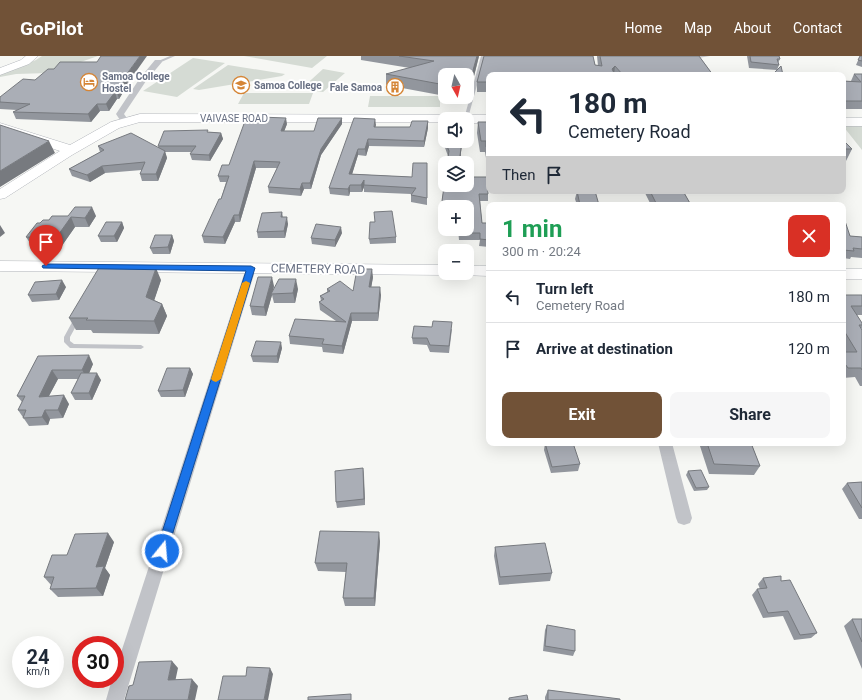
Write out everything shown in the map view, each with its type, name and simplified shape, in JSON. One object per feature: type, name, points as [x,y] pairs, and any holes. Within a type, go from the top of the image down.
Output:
[{"type":"main road","points":[[0,72],[25,62],[33,56]]},
{"type":"main road","name":"VAIVASE ROAD","points":[[0,195],[71,150],[125,121],[140,118],[438,118]]},
{"type":"main road","name":"VAIVASE ROAD","points":[[474,118],[486,119]]},
{"type":"main road","points":[[846,122],[862,122]]},
{"type":"main road","points":[[0,127],[71,150]]},
{"type":"main road","name":"CEMETERY ROAD","points":[[0,266],[106,270],[251,268],[438,270]]},
{"type":"main road","points":[[474,271],[486,271]]},
{"type":"main road","points":[[846,274],[862,274]]},
{"type":"street","points":[[125,121],[120,114],[143,80],[158,62]]},
{"type":"street","points":[[115,700],[251,268]]},
{"type":"street","points":[[666,446],[684,518]]},
{"type":"lane","points":[[158,62],[173,56]]},
{"type":"lane","points":[[468,112],[483,56]]},
{"type":"lane","points":[[699,59],[708,56]]},
{"type":"lane","points":[[82,311],[67,337],[66,342],[72,346],[141,347]]},
{"type":"shaded area","points":[[42,56],[98,56],[49,73],[16,74],[0,77],[0,74],[36,60]]},
{"type":"shaded area","points":[[244,56],[327,56],[312,68]]},
{"type":"shaded area","points":[[193,58],[225,63],[177,97],[143,91]]},
{"type":"shaded area","points":[[228,65],[285,74],[282,76],[199,90],[193,89]]},
{"type":"shaded area","points":[[323,69],[345,73],[323,92],[301,89]]},
{"type":"shaded area","points":[[244,93],[313,93],[309,104],[238,104]]},
{"type":"shaded area","points":[[370,96],[438,96],[438,104],[440,104],[440,107],[368,107]]},
{"type":"shaded area","points":[[846,124],[862,124],[862,150],[846,130]]},
{"type":"building","points":[[101,56],[140,56],[126,75],[128,75],[117,92],[115,92],[106,104],[97,104],[88,114],[13,112],[30,104],[0,102],[0,97],[23,79],[35,80],[48,69],[54,69],[60,62],[97,62]]},
{"type":"building","points":[[399,56],[477,56],[474,68],[438,68],[438,84],[386,74],[434,61]]},
{"type":"building","points":[[484,56],[593,56],[595,65],[602,66],[600,56],[699,56],[711,72],[620,72],[615,66],[612,69],[614,72],[486,72],[486,82],[477,82]]},
{"type":"building","points":[[750,56],[779,56],[780,59],[777,59],[779,65],[751,62]]},
{"type":"building","points":[[860,56],[862,56],[862,61],[858,60]]},
{"type":"building","points":[[781,66],[782,72],[775,72]]},
{"type":"building","points":[[854,74],[862,74],[862,101],[846,101],[846,81],[861,82]]},
{"type":"building","points":[[260,117],[286,118],[281,131],[314,131],[318,118],[342,118],[321,149],[310,183],[302,183],[300,189],[268,187],[280,162],[254,161],[239,215],[234,215],[223,237],[202,236],[219,199],[221,199],[229,176],[218,176],[222,165],[229,165],[245,121],[258,121]]},
{"type":"building","points":[[354,118],[375,119],[374,127],[410,127],[412,121],[428,121],[424,141],[368,139],[365,149],[358,149],[349,174],[412,177],[413,163],[427,163],[427,198],[411,195],[416,188],[364,185],[364,180],[361,185],[350,185],[348,189],[329,188]]},
{"type":"building","points":[[478,122],[486,122],[486,141],[481,141]]},
{"type":"building","points":[[0,125],[49,141],[0,171]]},
{"type":"building","points":[[208,130],[207,132],[221,133],[209,155],[190,154],[196,146],[158,146],[164,131]]},
{"type":"building","points":[[131,133],[165,151],[156,174],[140,174],[145,162],[102,166],[87,175],[69,169],[104,150],[98,146]]},
{"type":"building","points":[[846,143],[852,149],[846,149]]},
{"type":"building","points":[[448,148],[461,148],[460,156],[448,156]]},
{"type":"building","points":[[474,177],[486,177],[486,194],[479,194],[482,223],[486,223],[486,240],[480,239],[480,233],[474,233],[474,200],[442,200],[443,192],[474,192]]},
{"type":"building","points":[[578,194],[596,194],[598,202],[579,202]]},
{"type":"building","points":[[652,194],[685,194],[689,202],[656,202]]},
{"type":"building","points":[[75,207],[92,207],[85,218],[71,217],[56,238],[26,237],[37,223],[40,223],[43,220],[49,220],[52,216],[68,216]]},
{"type":"building","points":[[392,211],[396,237],[369,239],[370,222],[375,222],[374,212]]},
{"type":"building","points":[[282,212],[281,217],[287,217],[284,231],[257,232],[262,213]]},
{"type":"building","points":[[106,222],[122,222],[114,236],[98,236]]},
{"type":"building","points":[[316,224],[341,227],[335,240],[311,238]]},
{"type":"building","points":[[846,224],[850,236],[862,237],[862,249],[853,248],[854,251],[846,250]]},
{"type":"building","points":[[155,235],[172,235],[168,247],[150,248]]},
{"type":"building","points":[[100,266],[156,268],[146,297],[162,304],[154,321],[86,320],[88,318],[69,318]]},
{"type":"building","points":[[357,269],[372,269],[369,287],[380,287],[378,313],[351,313],[342,346],[322,344],[324,339],[289,336],[295,319],[346,322],[319,302],[324,299],[320,296],[330,291],[327,289],[340,281],[353,291]]},
{"type":"building","points":[[258,277],[272,277],[264,307],[250,306]]},
{"type":"building","points":[[279,279],[296,279],[293,293],[271,294]]},
{"type":"building","points":[[62,280],[56,294],[28,295],[35,282]]},
{"type":"building","points":[[846,295],[862,295],[862,306],[851,306],[862,323],[862,325],[859,325],[862,330],[862,370],[861,368],[848,368],[846,365],[846,352],[857,352],[846,334]]},
{"type":"building","points":[[433,321],[452,322],[449,346],[430,345],[427,338],[412,338],[414,326],[432,327]]},
{"type":"building","points":[[256,341],[281,342],[277,356],[251,356]]},
{"type":"building","points":[[89,355],[82,370],[52,370],[39,397],[64,395],[58,410],[45,410],[42,417],[23,418],[26,410],[18,410],[25,396],[17,396],[38,356]]},
{"type":"building","points":[[167,368],[190,368],[183,390],[158,391]]},
{"type":"building","points":[[81,373],[97,373],[89,393],[71,393]]},
{"type":"building","points":[[546,446],[574,446],[580,464],[552,467]]},
{"type":"building","points":[[708,446],[752,446],[760,466],[714,464]]},
{"type":"building","points":[[363,468],[364,499],[336,502],[335,471]]},
{"type":"building","points":[[701,470],[709,487],[696,488],[688,471]]},
{"type":"building","points":[[862,482],[862,508],[847,483]]},
{"type":"building","points":[[320,531],[379,532],[374,598],[343,598],[347,563],[315,563]]},
{"type":"building","points":[[108,533],[96,567],[104,566],[96,588],[50,589],[54,577],[44,577],[52,555],[67,555],[75,534]]},
{"type":"building","points":[[545,543],[552,573],[500,577],[495,547]]},
{"type":"building","points":[[781,576],[781,581],[790,580],[817,633],[800,635],[788,611],[768,613],[757,589],[767,588],[763,578]]},
{"type":"building","points":[[852,619],[862,619],[862,642]]},
{"type":"building","points":[[547,625],[575,630],[575,651],[545,646]]},
{"type":"building","points":[[172,661],[168,680],[192,679],[188,700],[125,700],[129,686],[133,685],[139,662]]},
{"type":"building","points":[[247,667],[270,668],[264,700],[218,700],[223,676],[246,676]]},
{"type":"building","points":[[548,690],[620,699],[620,700],[548,700]]},
{"type":"building","points":[[351,694],[351,700],[308,700],[308,697]]},
{"type":"building","points":[[527,695],[528,700],[509,700],[509,698]]},
{"type":"slow traffic","points":[[216,379],[246,283]]},
{"type":"place","name":"Samoa College Hostel","points":[[89,82]]},
{"type":"place","name":"Samoa College","points":[[241,85]]},
{"type":"place","name":"Fale Samoa","points":[[395,87]]},
{"type":"route","points":[[46,266],[251,268],[162,551]]}]
